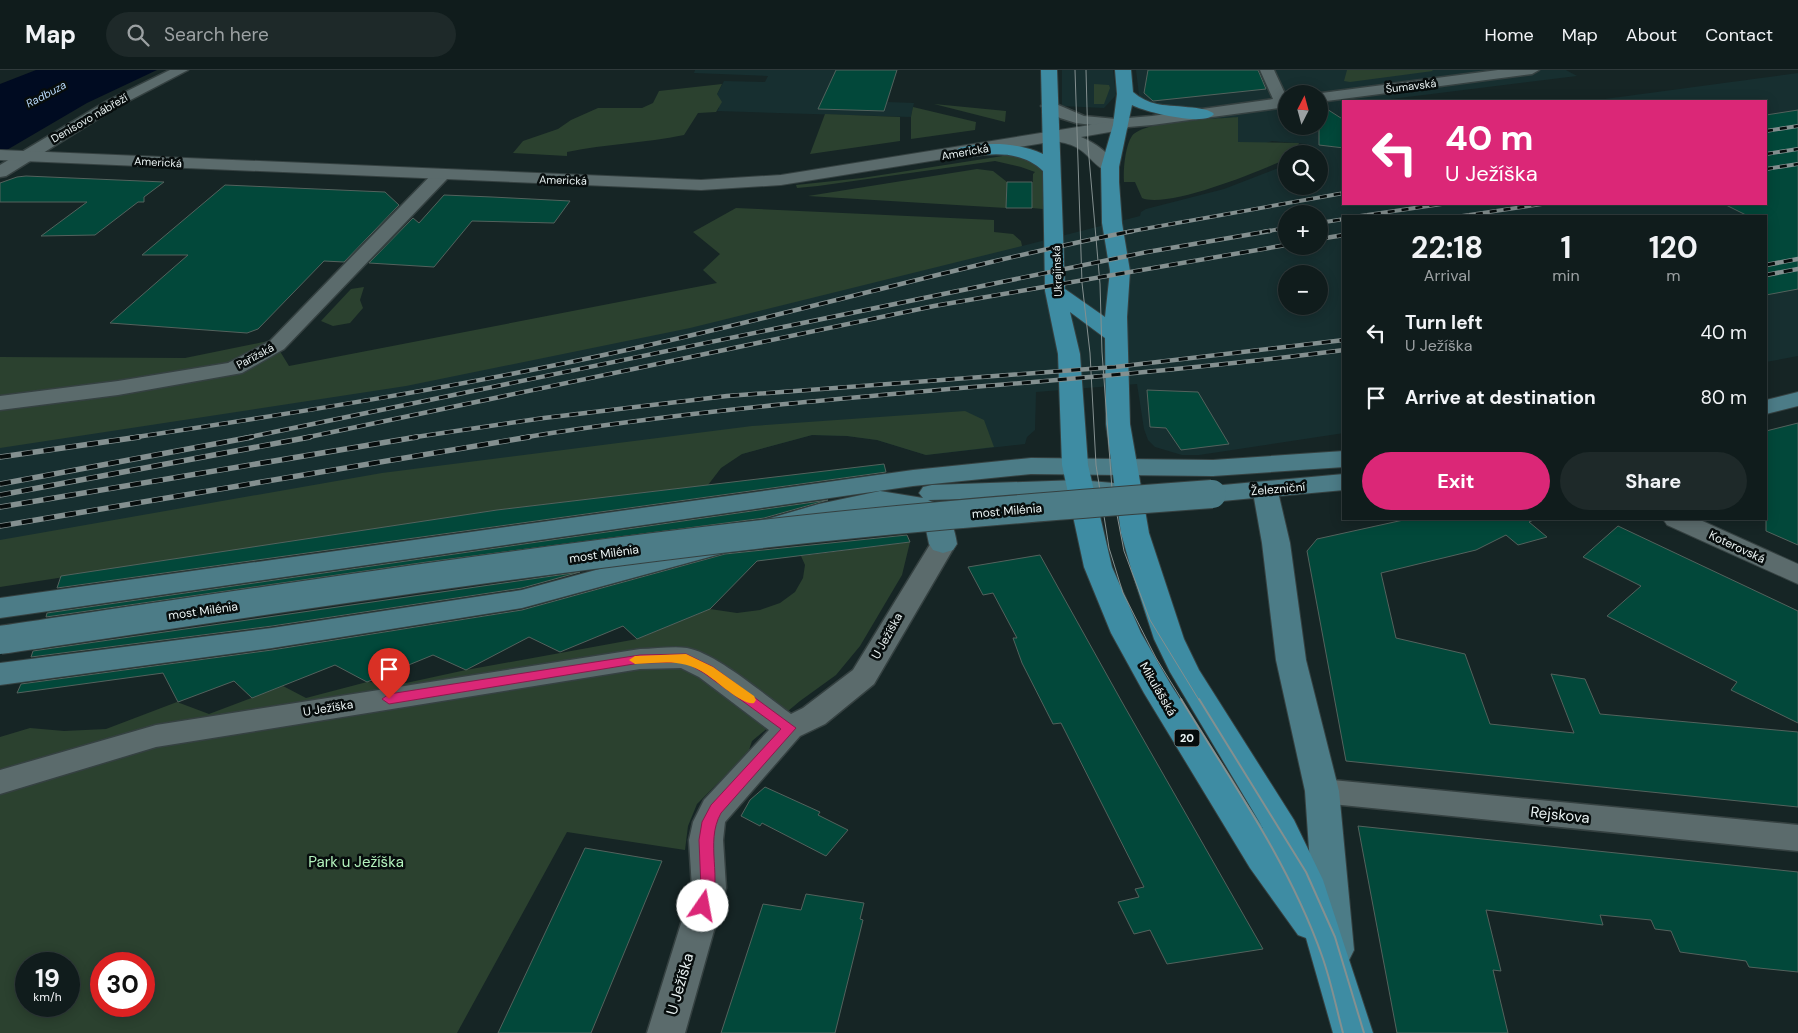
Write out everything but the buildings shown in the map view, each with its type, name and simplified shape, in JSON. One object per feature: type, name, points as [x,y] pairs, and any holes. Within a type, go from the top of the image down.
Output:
[{"type":"main road","name":"Ukrajinská","points":[[1049,70],[1055,291],[1069,354],[1077,476]]},
{"type":"main road","name":"20","points":[[1123,70],[1125,94],[1121,125],[1110,166],[1112,223],[1120,271],[1116,335],[1118,424],[1125,478]]},
{"type":"main road","points":[[1125,94],[1143,106],[1169,111],[1206,114]]},
{"type":"main road","points":[[965,152],[991,150],[1017,152],[1042,161],[1051,169]]},
{"type":"main road","points":[[1055,291],[1116,335]]},
{"type":"main road","points":[[1767,407],[1798,400]]},
{"type":"main road","points":[[13,672],[272,638],[522,598],[696,553],[819,512],[880,499],[1077,476],[1125,478],[1213,468],[1342,460]]},
{"type":"main road","points":[[0,608],[903,479],[1031,466],[1077,476]]},
{"type":"main road","name":"Mikulášská","points":[[1077,476],[1098,567],[1126,633],[1211,778],[1263,858],[1307,918],[1336,970]]},
{"type":"main road","name":"Mikulášská","points":[[1125,478],[1146,572],[1169,639],[1200,700],[1282,830],[1306,880],[1336,970],[1353,1033]]},
{"type":"main road","name":"Železniční","points":[[1212,494],[1342,482]]},
{"type":"main road","points":[[1266,490],[1276,543],[1291,660],[1322,791],[1335,936],[1336,970]]},
{"type":"main road","name":"most Milénia","points":[[0,640],[481,570],[706,541],[874,522],[1212,494]]},
{"type":"main road","points":[[880,499],[900,501],[933,512],[939,520],[942,544]]},
{"type":"street","name":"Denisovo nábřeží","points":[[0,172],[112,104],[181,70]]},
{"type":"street","points":[[1267,70],[1278,91]]},
{"type":"street","name":"Šumavská","points":[[1328,96],[1532,70]]},
{"type":"street","points":[[1049,106],[1076,118],[1121,125],[1278,103]]},
{"type":"street","name":"Americká","points":[[0,156],[701,185],[781,180],[965,152],[1121,125]]},
{"type":"street","points":[[1052,136],[1076,139],[1088,146],[1110,166]]},
{"type":"street","name":"Pařížská","points":[[0,403],[118,388],[234,368],[277,345],[441,175]]},
{"type":"street","name":"Koterovská","points":[[1678,520],[1798,575]]},
{"type":"street","name":"U Ježíška","points":[[666,1033],[709,888],[706,840],[709,822],[716,809],[789,728],[814,716],[864,677],[942,544]]},
{"type":"street","name":"U Ježíška","points":[[0,782],[156,736],[640,659],[686,658],[709,670],[789,728]]},
{"type":"street","name":"Rejskova","points":[[1322,791],[1798,838]]},
{"type":"shaded area","points":[[695,70],[897,70],[888,102],[914,103],[911,117],[717,111],[719,108],[717,94],[724,81],[765,82],[768,76],[694,73]]},
{"type":"shaded area","points":[[1062,70],[1113,70],[1116,95],[1104,108],[1062,106]]},
{"type":"shaded area","points":[[1136,70],[1566,70],[1577,76],[1383,100],[1342,100],[1342,205],[1767,205],[1767,100],[1597,100],[1798,73],[1798,356],[1767,362],[1767,215],[1342,215],[1342,433],[1199,455],[1182,455],[1155,447],[1148,440],[1144,429],[1137,384],[1036,392],[1035,430],[1027,437],[1025,444],[926,455],[877,440],[847,436],[812,435],[742,454],[722,463],[0,578],[0,437],[1014,243],[1022,246],[1140,216],[1141,212],[1146,209],[1224,189],[1278,168],[1278,195],[1328,195],[1328,145],[1307,145],[1272,141],[1263,144],[1237,142],[1238,117],[1212,119],[1191,107],[1153,104],[1139,95]]},
{"type":"green space","points":[[1347,70],[1433,71],[1350,82],[1344,81]]},
{"type":"green space","points":[[722,84],[717,94],[722,102],[716,112],[698,113],[684,135],[582,149],[567,152],[567,156],[513,153],[523,141],[558,129],[571,120],[598,108],[642,108],[653,103],[659,91]]},
{"type":"green space","points":[[1094,84],[1109,85],[1110,88],[1104,104],[1094,104]]},
{"type":"green space","points":[[934,104],[1006,111],[1005,122]]},
{"type":"green space","points":[[913,107],[976,122],[975,130],[911,139]]},
{"type":"green space","points":[[825,114],[900,117],[900,141],[810,154]]},
{"type":"green space","points":[[1238,117],[1238,142],[1299,143],[1298,145],[1278,145],[1278,162],[1236,180],[1192,194],[1154,200],[1142,198],[1135,182],[1124,182],[1126,152],[1132,136],[1139,131],[1165,123]]},
{"type":"green space","points":[[1009,155],[1028,158],[1044,170],[1043,209],[1032,208],[1033,174],[1035,172],[995,161],[818,186],[797,188],[796,185],[862,178]]},
{"type":"green space","points":[[977,169],[993,171],[1007,182],[1006,208],[808,196]]},
{"type":"green space","points":[[736,208],[994,220],[994,232],[1013,234],[1021,241],[1022,246],[690,328],[406,386],[0,448],[0,357],[185,358],[273,340],[289,366],[717,283],[703,270],[720,254],[693,232]]},
{"type":"green space","points":[[364,287],[360,300],[363,308],[350,323],[333,326],[321,321],[351,289]]},
{"type":"green space","points":[[965,411],[984,420],[994,447],[926,455],[877,440],[847,436],[812,435],[742,454],[721,468],[708,485],[497,510],[0,587],[0,540],[382,473],[752,426]]},
{"type":"green space","name":"Park u Ježíška","points":[[910,542],[902,575],[860,646],[836,675],[800,701],[752,741],[748,753],[697,804],[688,826],[685,850],[567,832],[457,1033],[0,1033],[0,737],[30,728],[64,731],[106,729],[177,702],[209,714],[283,686],[306,698],[367,682],[406,683],[466,670],[637,639],[710,609],[737,613],[760,610],[780,603],[795,592],[803,578],[805,565],[801,556]]},
{"type":"water","name":"Radbuza","points":[[36,70],[157,70],[87,103],[0,154],[0,84]]},
{"type":"tram line","points":[[1075,70],[1082,283],[1090,353],[1096,465],[1109,548],[1123,593],[1156,658],[1182,700]]},
{"type":"tram line","points":[[1086,70],[1088,146],[1100,284],[1102,352],[1112,489],[1124,551],[1150,620],[1199,700]]},
{"type":"tram line","points":[[1181,699],[1258,824],[1293,888],[1322,956],[1343,1033]]},
{"type":"tram line","points":[[1199,699],[1306,872],[1335,937],[1364,1033]]},
{"type":"railway","points":[[1767,131],[1798,126]]},
{"type":"railway","points":[[1767,154],[1798,149]]},
{"type":"railway","points":[[1767,169],[1798,164]]},
{"type":"railway","points":[[1127,232],[1342,193]]},
{"type":"railway","points":[[1367,215],[1435,205]]},
{"type":"railway","points":[[1469,215],[1535,205]]},
{"type":"railway","points":[[1328,222],[1342,219]]},
{"type":"railway","points":[[1262,232],[1278,229]]},
{"type":"railway","points":[[130,438],[377,399],[561,364],[686,337],[1005,259],[1133,231]]},
{"type":"railway","points":[[245,438],[1147,252],[1270,231]]},
{"type":"railway","points":[[1328,238],[1342,235]]},
{"type":"railway","points":[[304,438],[934,306],[1278,246]]},
{"type":"railway","points":[[1767,265],[1798,259]]},
{"type":"railway","points":[[1767,275],[1798,269]]},
{"type":"railway","points":[[409,438],[544,418],[727,396],[1115,367],[1342,340]]},
{"type":"railway","points":[[521,438],[726,410],[1138,373],[1342,350]]},
{"type":"railway","points":[[0,457],[139,437]]},
{"type":"railway","points":[[0,484],[252,437]]},
{"type":"railway","points":[[0,495],[310,437]]},
{"type":"railway","points":[[0,507],[417,437]]},
{"type":"railway","points":[[0,526],[529,437]]},
{"type":"slow traffic","points":[[635,660],[686,658],[709,670],[750,700]]},
{"type":"route","points":[[389,699],[640,659],[686,658],[709,670],[789,728],[716,809],[709,822],[706,840],[709,888],[703,906]]}]
